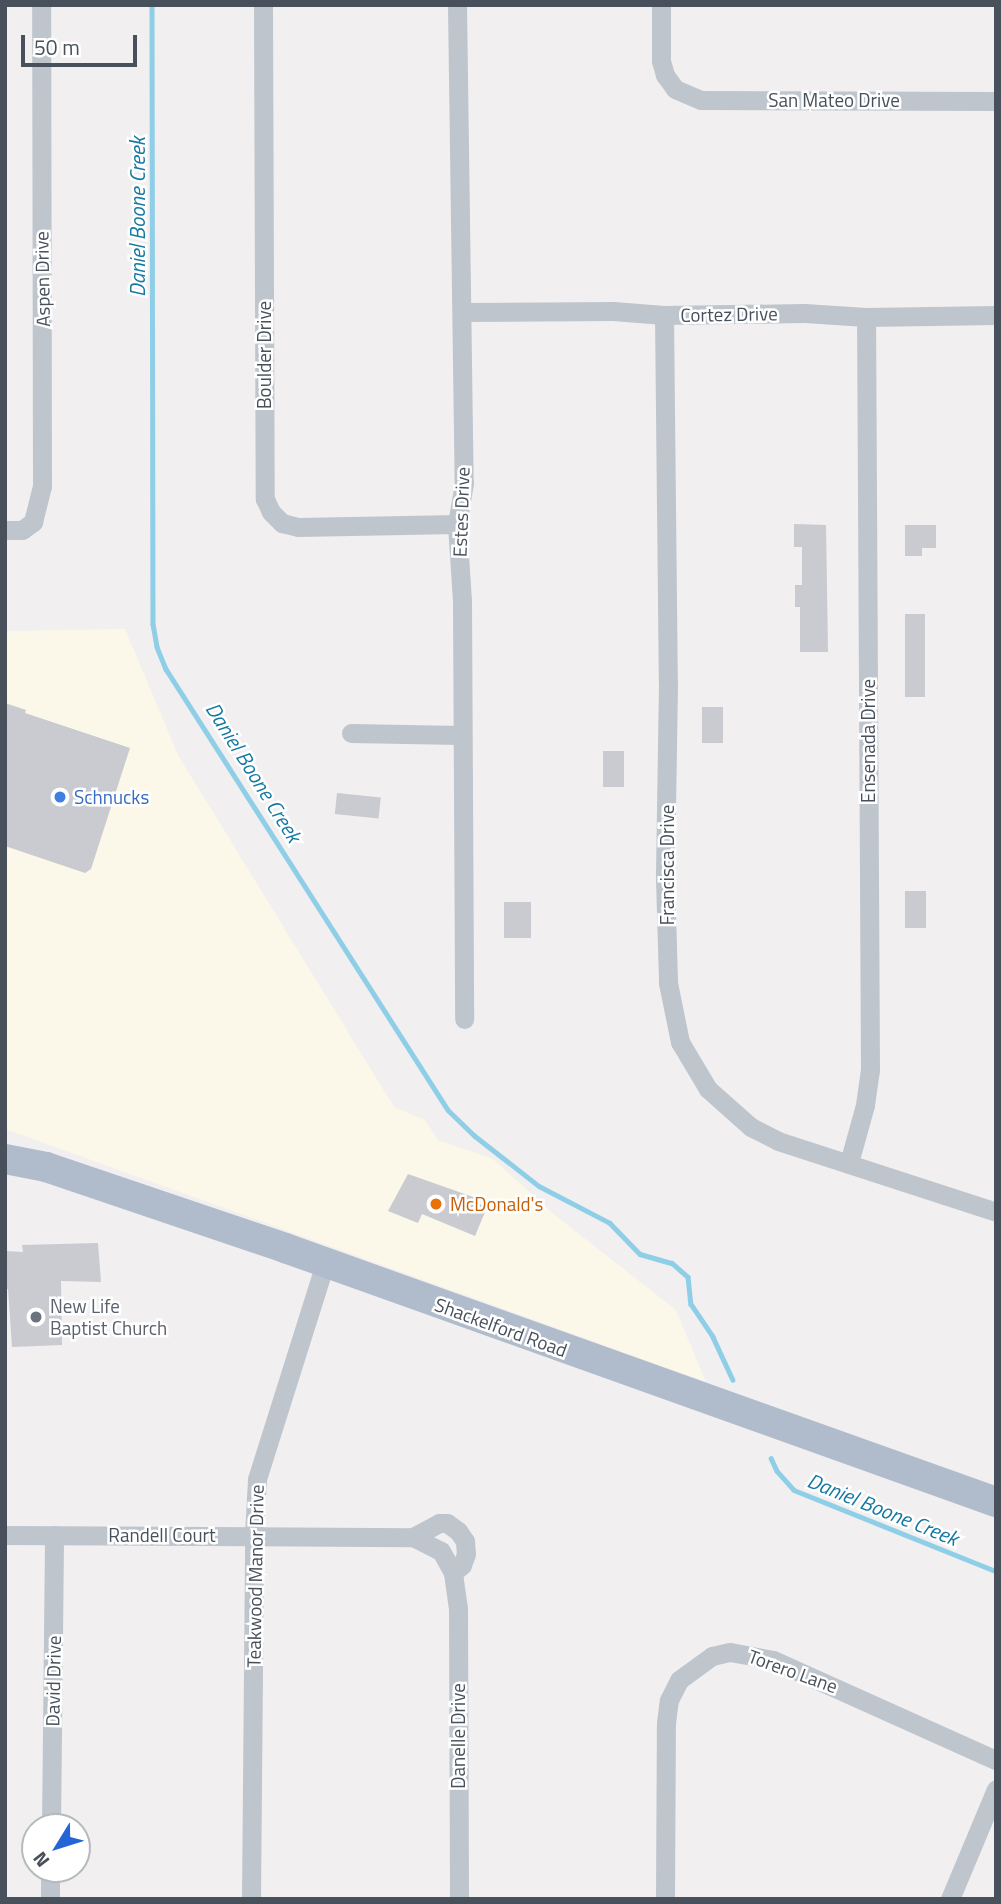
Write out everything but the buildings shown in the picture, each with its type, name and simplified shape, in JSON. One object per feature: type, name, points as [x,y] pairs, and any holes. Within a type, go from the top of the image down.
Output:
[{"type":"main road","name":"Shackelford Road","points":[[5,1158],[46,1167],[996,1502]]},
{"type":"street","name":"Aspen Drive","points":[[5,530],[22,530],[33,522],[42,486],[41,5]]},
{"type":"street","name":"Boulder Drive","points":[[263,5],[265,499],[271,512],[282,523],[298,527],[457,524]]},
{"type":"street","name":"Estes Drive","points":[[457,5],[464,483],[457,524],[462,601],[460,735],[464,1019]]},
{"type":"street","name":"San Mateo Drive","points":[[661,5],[661,61],[665,75],[675,89],[701,100],[996,101]]},
{"type":"street","name":"Cortez Drive","points":[[462,312],[613,311],[664,315],[804,313],[866,317],[996,315]]},
{"type":"street","name":"Francisca Drive","points":[[664,315],[667,683],[665,879],[668,983],[672,1014],[680,1042],[708,1089],[751,1127],[779,1141],[996,1212]]},
{"type":"street","name":"Ensenada Drive","points":[[849,1163],[865,1105],[870,1070],[866,317]]},
{"type":"street","points":[[351,733],[460,735]]},
{"type":"street","name":"Teakwood Manor Drive","points":[[251,1899],[254,1535],[257,1479],[325,1264]]},
{"type":"street","name":"Danelle Drive","points":[[413,1537],[439,1523],[447,1523],[458,1531],[465,1541],[466,1554],[462,1564],[453,1573]]},
{"type":"street","name":"Randell Court","points":[[5,1535],[413,1537],[440,1551]]},
{"type":"street","name":"David Drive","points":[[51,1813],[54,1535]]},
{"type":"street","name":"Danelle Drive","points":[[440,1551],[453,1573],[458,1609],[459,1899]]},
{"type":"street","name":"Torero Lane","points":[[665,1899],[666,1723],[669,1700],[679,1680],[712,1656],[730,1651],[750,1653],[773,1660],[996,1760]]},
{"type":"street","points":[[950,1899],[996,1789]]},
{"type":"shaded area","points":[[125,629],[178,755],[394,1107],[425,1120],[438,1140],[493,1159],[556,1216],[676,1310],[706,1382],[5,1129],[5,631]]},
{"type":"waterway","name":"Daniel Boone Creek","points":[[152,5],[153,624],[157,647],[166,669],[448,1110],[475,1136],[539,1186],[610,1223],[640,1254],[672,1263],[688,1277],[691,1304],[713,1337],[733,1380]]},
{"type":"waterway","name":"Daniel Boone Creek","points":[[771,1458],[777,1471],[794,1490],[996,1571]]},
{"type":"place","name":"Schnucks","points":[[60,797]]},
{"type":"place","name":"McDonald's","points":[[436,1204]]},
{"type":"place","name":"New Life Baptist Church","points":[[36,1317]]}]
